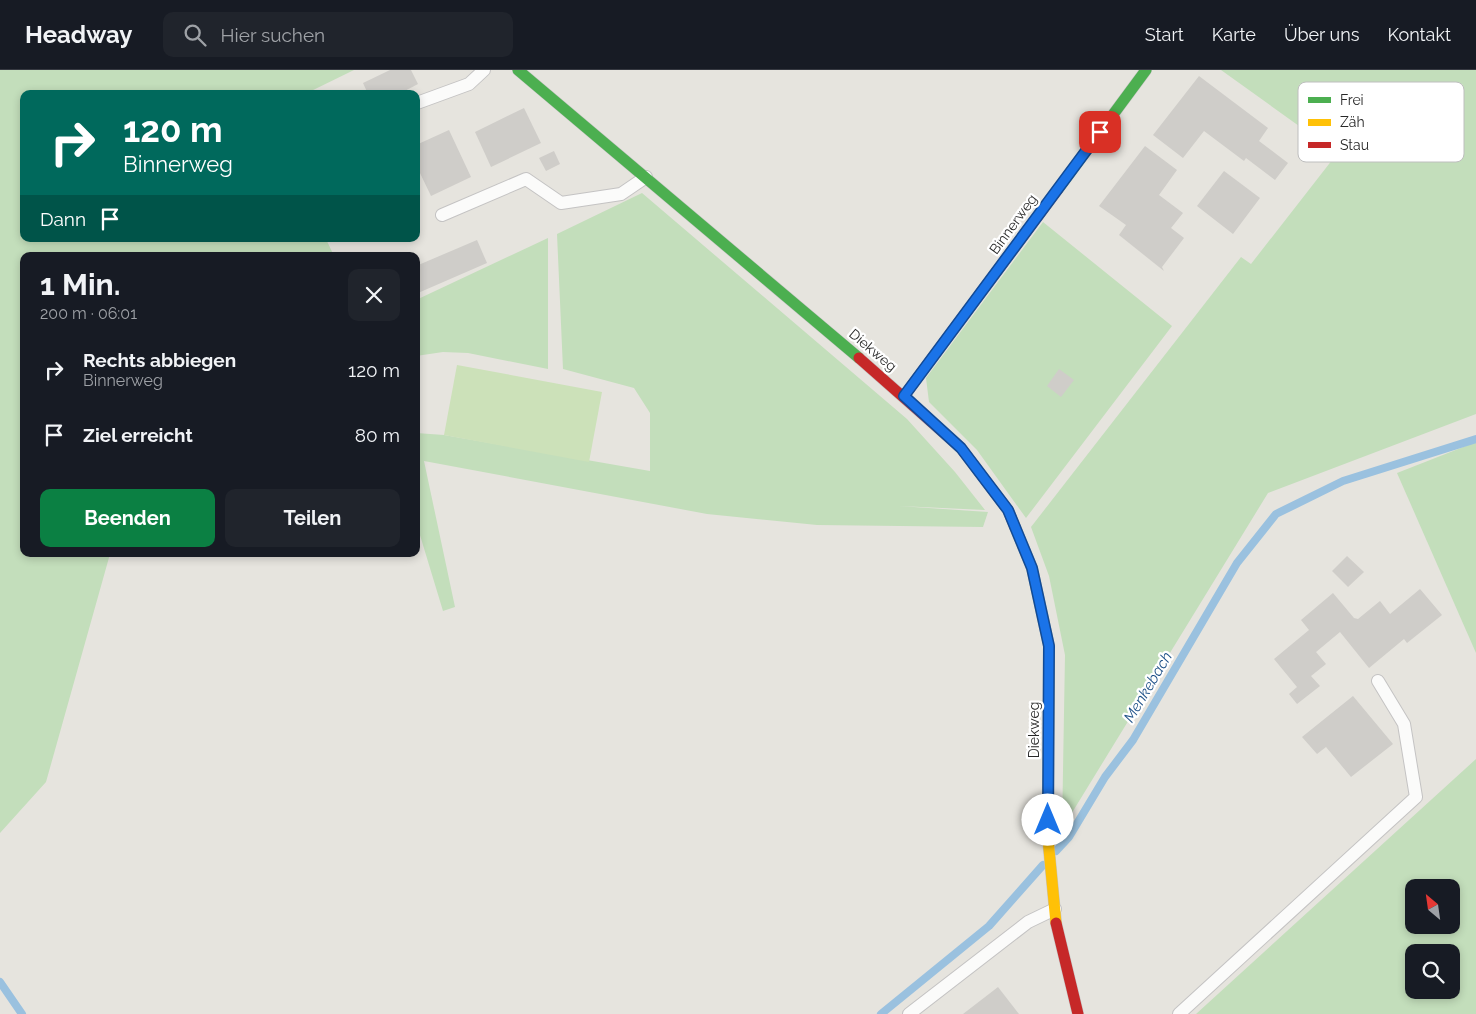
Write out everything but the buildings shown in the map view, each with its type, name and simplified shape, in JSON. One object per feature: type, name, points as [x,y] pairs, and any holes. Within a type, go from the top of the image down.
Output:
[{"type":"street","name":"Diekweg","points":[[518,70],[904,396],[961,448],[1008,510],[1032,568],[1049,646],[1048,839],[1057,932],[1078,1014]]},
{"type":"street","name":"Binnerweg","points":[[904,396],[1146,70]]},
{"type":"lane","points":[[420,102],[469,84],[484,70]]},
{"type":"lane","points":[[442,215],[526,179],[561,203],[621,194],[646,177]]},
{"type":"lane","points":[[1179,1014],[1416,797],[1404,724],[1378,681]]},
{"type":"lane","points":[[909,1014],[1028,922],[1054,909]]},
{"type":"green space","points":[[0,70],[354,70],[313,90],[20,90],[20,242],[327,242],[332,252],[20,252],[20,557],[109,557],[46,782],[0,833]]},
{"type":"green space","points":[[1221,70],[1476,70],[1476,414],[1268,493],[1062,829],[1065,655],[1049,576],[1031,527],[1241,257],[1251,264],[1331,162],[1464,162],[1464,82],[1298,82],[1298,125]]},
{"type":"green space","points":[[642,193],[907,419],[955,472],[985,510],[899,506],[988,512],[983,527],[817,525],[707,514],[424,461],[455,607],[443,611],[420,535],[420,433],[444,435],[650,471],[650,413],[634,388],[563,369],[557,234]]},
{"type":"green space","points":[[1043,222],[1172,326],[1026,518],[977,450],[929,402],[926,378]]},
{"type":"green space","points":[[548,238],[548,369],[468,353],[443,352],[420,355],[420,298]]},
{"type":"green space","points":[[457,365],[602,392],[589,462],[444,435]]},
{"type":"green space","points":[[1476,442],[1476,653],[1397,473]]},
{"type":"green space","points":[[1476,759],[1476,1014],[1196,1014]]},
{"type":"waterway","name":"Menkebach","points":[[1056,851],[1069,837],[1105,777],[1133,740],[1237,563],[1276,514],[1343,481],[1476,439]]},
{"type":"waterway","name":"Menkebach","points":[[881,1014],[989,926],[1043,865]]},
{"type":"waterway","points":[[0,982],[22,1014]]},
{"type":"traffic: fast","points":[[518,70],[859,358]]},
{"type":"traffic: fast","points":[[1058,189],[1146,70]]},
{"type":"traffic: slow","points":[[1015,527],[1032,568],[1049,646],[1048,839],[1056,923]]},
{"type":"traffic: jam","points":[[904,396],[1058,189]]},
{"type":"traffic: jam","points":[[859,358],[961,448],[1008,510],[1015,527]]},
{"type":"traffic: jam","points":[[1056,923],[1078,1014]]},
{"type":"route","points":[[1048,820],[1049,646],[1032,568],[1008,510],[961,448],[904,396],[1100,132]]}]
